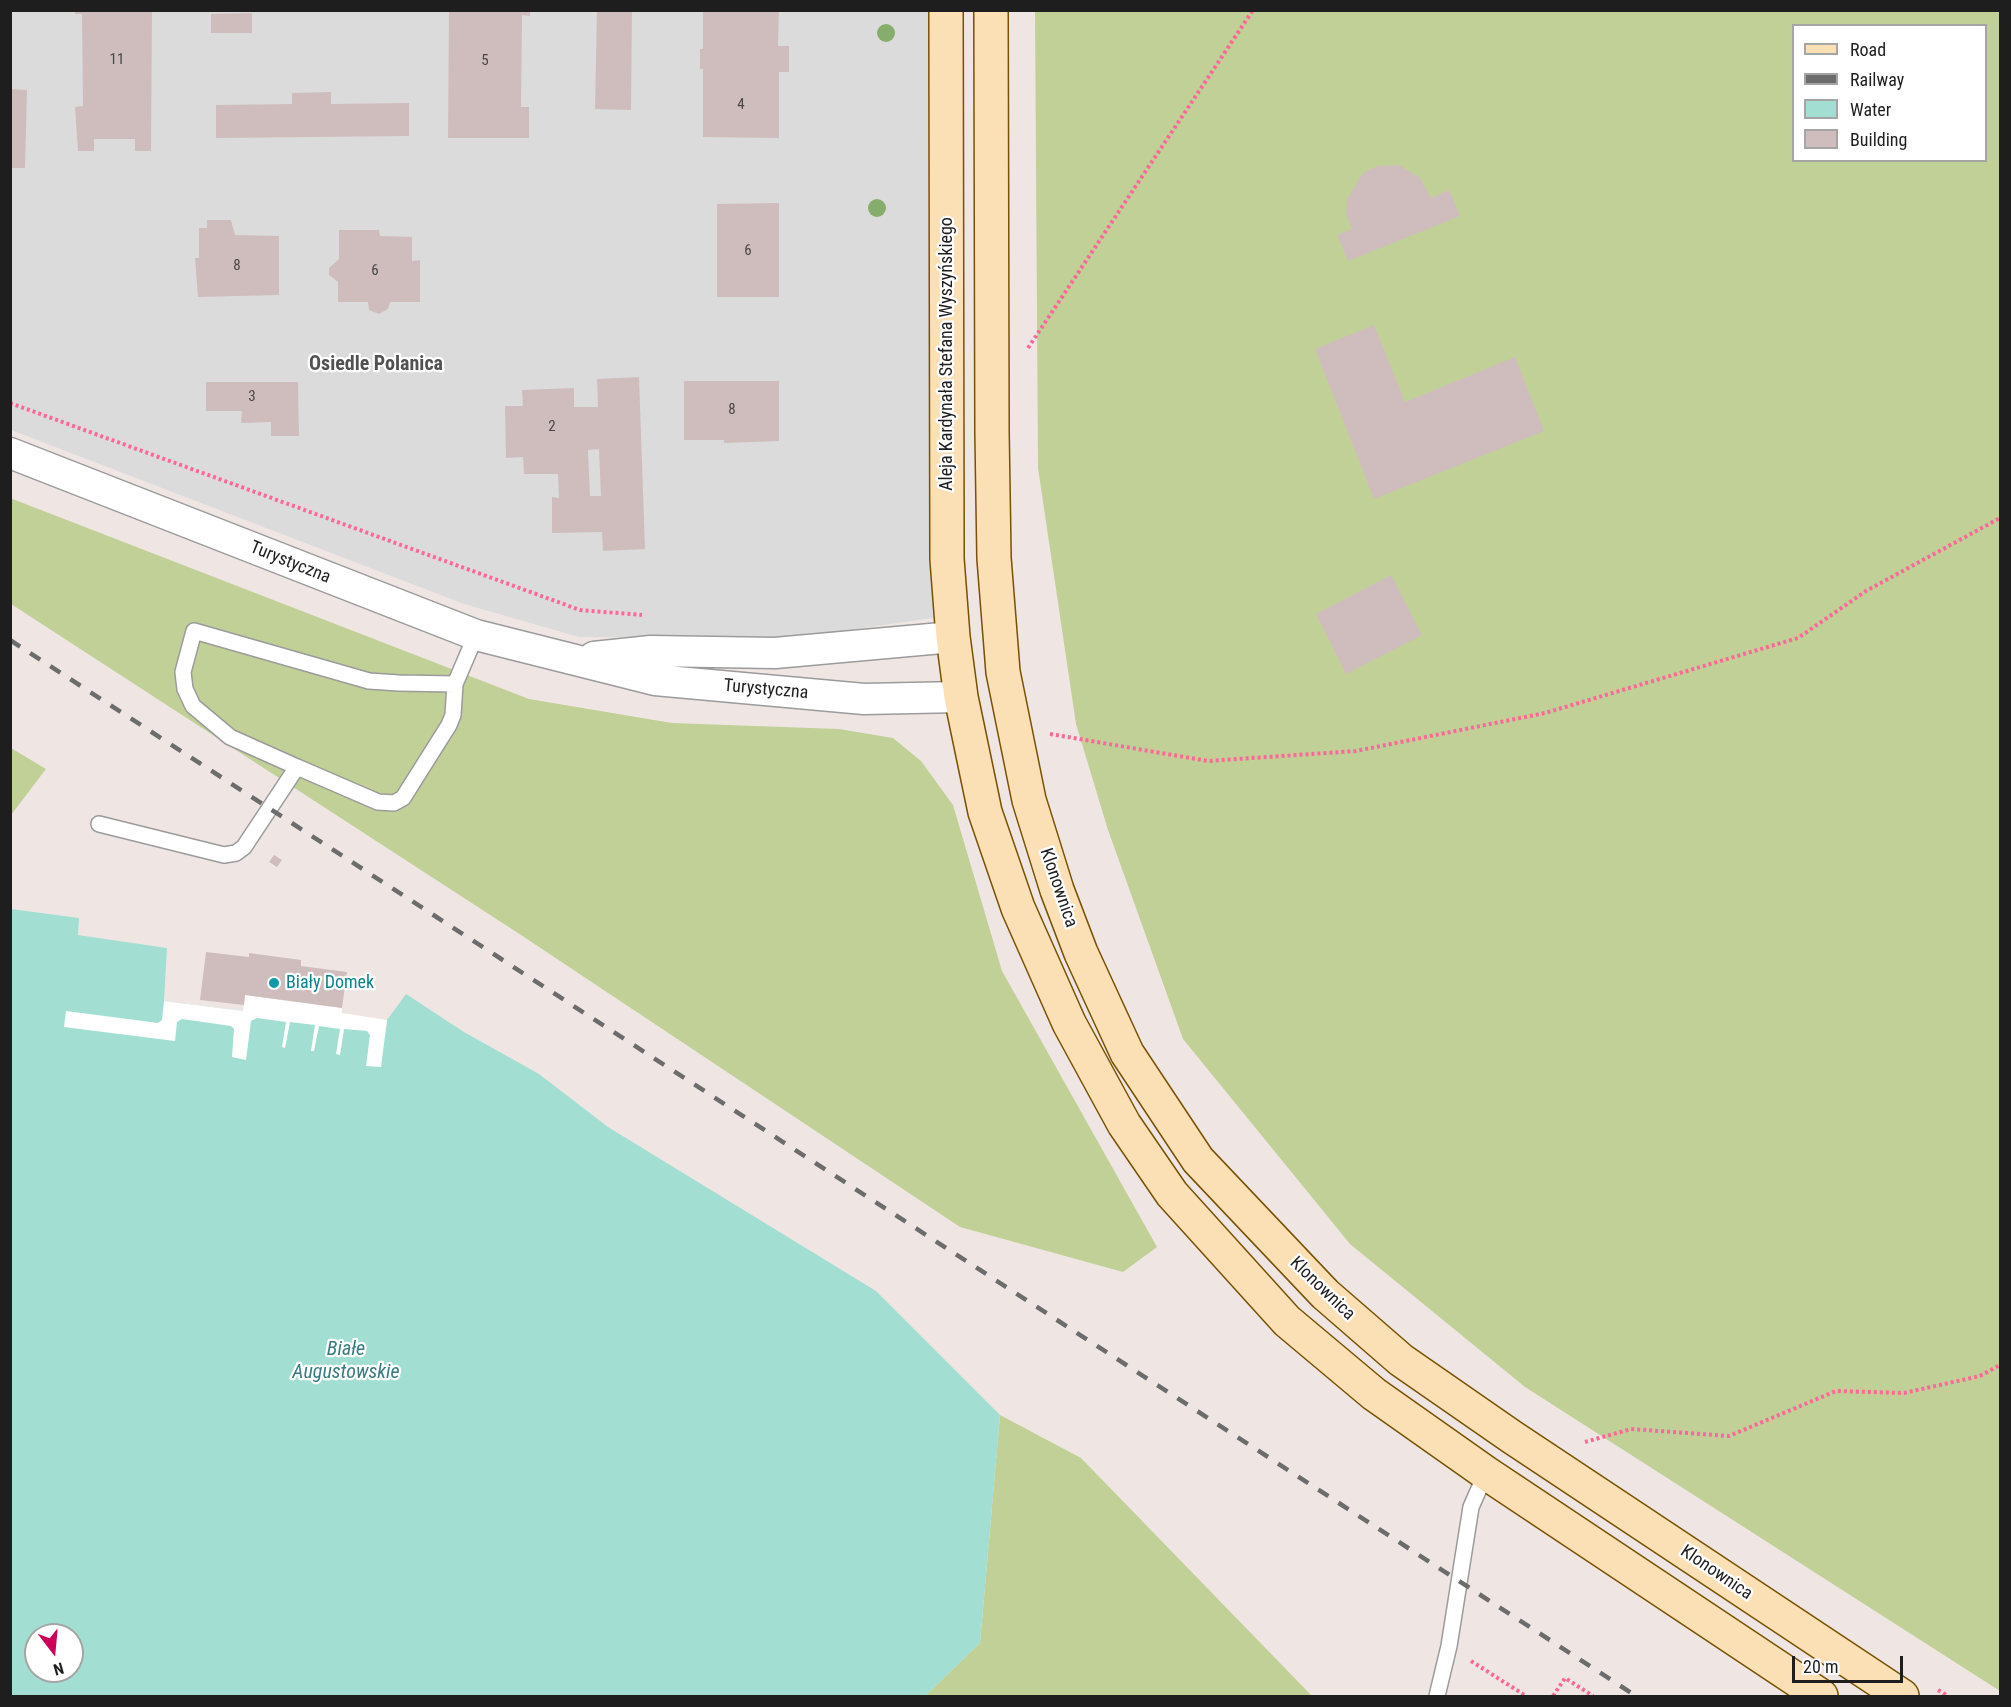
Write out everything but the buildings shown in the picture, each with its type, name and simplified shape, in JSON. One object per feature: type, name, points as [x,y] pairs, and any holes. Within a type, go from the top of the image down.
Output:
[{"type":"main road","name":"Aleja Kardynała Stefana Wyszyńskiego","points":[[946,10],[947,559],[952,637],[961,697]]},
{"type":"main road","points":[[991,10],[994,558],[1002,672]]},
{"type":"main road","points":[[946,178],[993,177]]},
{"type":"main road","points":[[952,637],[1002,672]]},
{"type":"main road","points":[[1002,672],[961,697],[985,812],[1018,908],[1069,1023],[1124,1124],[1172,1194],[1287,1322],[1374,1394],[1486,1473],[1821,1696]]},
{"type":"main road","name":"Klonownica","points":[[1002,672],[1029,800],[1057,890],[1081,953],[1127,1053],[1198,1160],[1325,1294],[1401,1360],[1512,1437],[1915,1690]]},
{"type":"main road","points":[[1486,1473],[1512,1437]]},
{"type":"street","name":"Turystyczna","points":[[10,453],[476,635],[573,660],[655,680],[864,699],[961,697]]},
{"type":"street","name":"Turystyczna","points":[[573,660],[651,651],[775,653],[952,637]]},
{"type":"lane","points":[[455,684],[369,681],[194,631],[183,672],[185,689],[192,706],[230,737],[378,802],[394,803],[404,798],[449,725],[453,715],[455,684],[476,635]]},
{"type":"lane","points":[[99,824],[224,855],[236,853],[244,848],[297,766]]},
{"type":"lane","points":[[1437,1696],[1449,1646],[1471,1507],[1486,1473]]},
{"type":"path","points":[[992,376],[1025,352],[1253,10]]},
{"type":"path","points":[[10,403],[580,610],[649,616]]},
{"type":"path","points":[[1041,732],[1208,761],[1356,751],[1545,713],[1798,638],[1866,591],[2001,519]]},
{"type":"path","points":[[1579,1443],[1631,1429],[1729,1436],[1836,1391],[1904,1394],[1980,1376],[2001,1365]]},
{"type":"path","points":[[1449,1646],[1526,1696]]},
{"type":"path","points":[[1553,1696],[1565,1678],[1593,1696]]},
{"type":"path","points":[[1915,1690],[1948,1696]]},
{"type":"shaded area","points":[[10,11],[930,11],[939,617],[788,639],[579,637],[464,604],[11,430]]},
{"type":"green space","points":[[1035,11],[2000,11],[2000,1691],[1525,1387],[1350,1244],[1183,1039],[1108,830],[1076,724],[1038,468]]},
{"type":"green space","points":[[10,498],[529,699],[672,723],[839,729],[893,738],[921,761],[953,805],[1002,971],[1157,1247],[1123,1272],[960,1227],[521,935],[11,604]]},
{"type":"green space","points":[[11,748],[46,769],[11,815]]},
{"type":"green space","points":[[1000,1415],[1081,1458],[1312,1696],[925,1696],[980,1643]]},
{"type":"water","name":"Białe Augustowskie","points":[[11,909],[79,918],[78,935],[167,948],[164,1001],[386,1029],[387,1020],[406,994],[464,1032],[539,1074],[608,1127],[876,1291],[1000,1415],[980,1643],[925,1696],[11,1696]]},
{"type":"pier","points":[[245,995],[342,1008],[342,1013],[387,1020],[381,1067],[366,1066],[370,1035],[367,1031],[344,1029],[340,1055],[336,1054],[340,1029],[319,1026],[314,1051],[311,1051],[315,1025],[290,1022],[285,1048],[282,1047],[286,1022],[257,1018],[251,1021],[246,1060],[232,1057],[234,1029],[231,1026],[182,1019],[177,1022],[175,1041],[64,1027],[66,1011],[158,1023],[162,1020],[164,1001],[243,1011]]},
{"type":"railway","points":[[10,640],[1636,1696]]},
{"type":"place","name":"Biały Domek","points":[[274,983]]},
{"type":"district","name":"Osiedle Polanica","points":[[376,365]]}]
